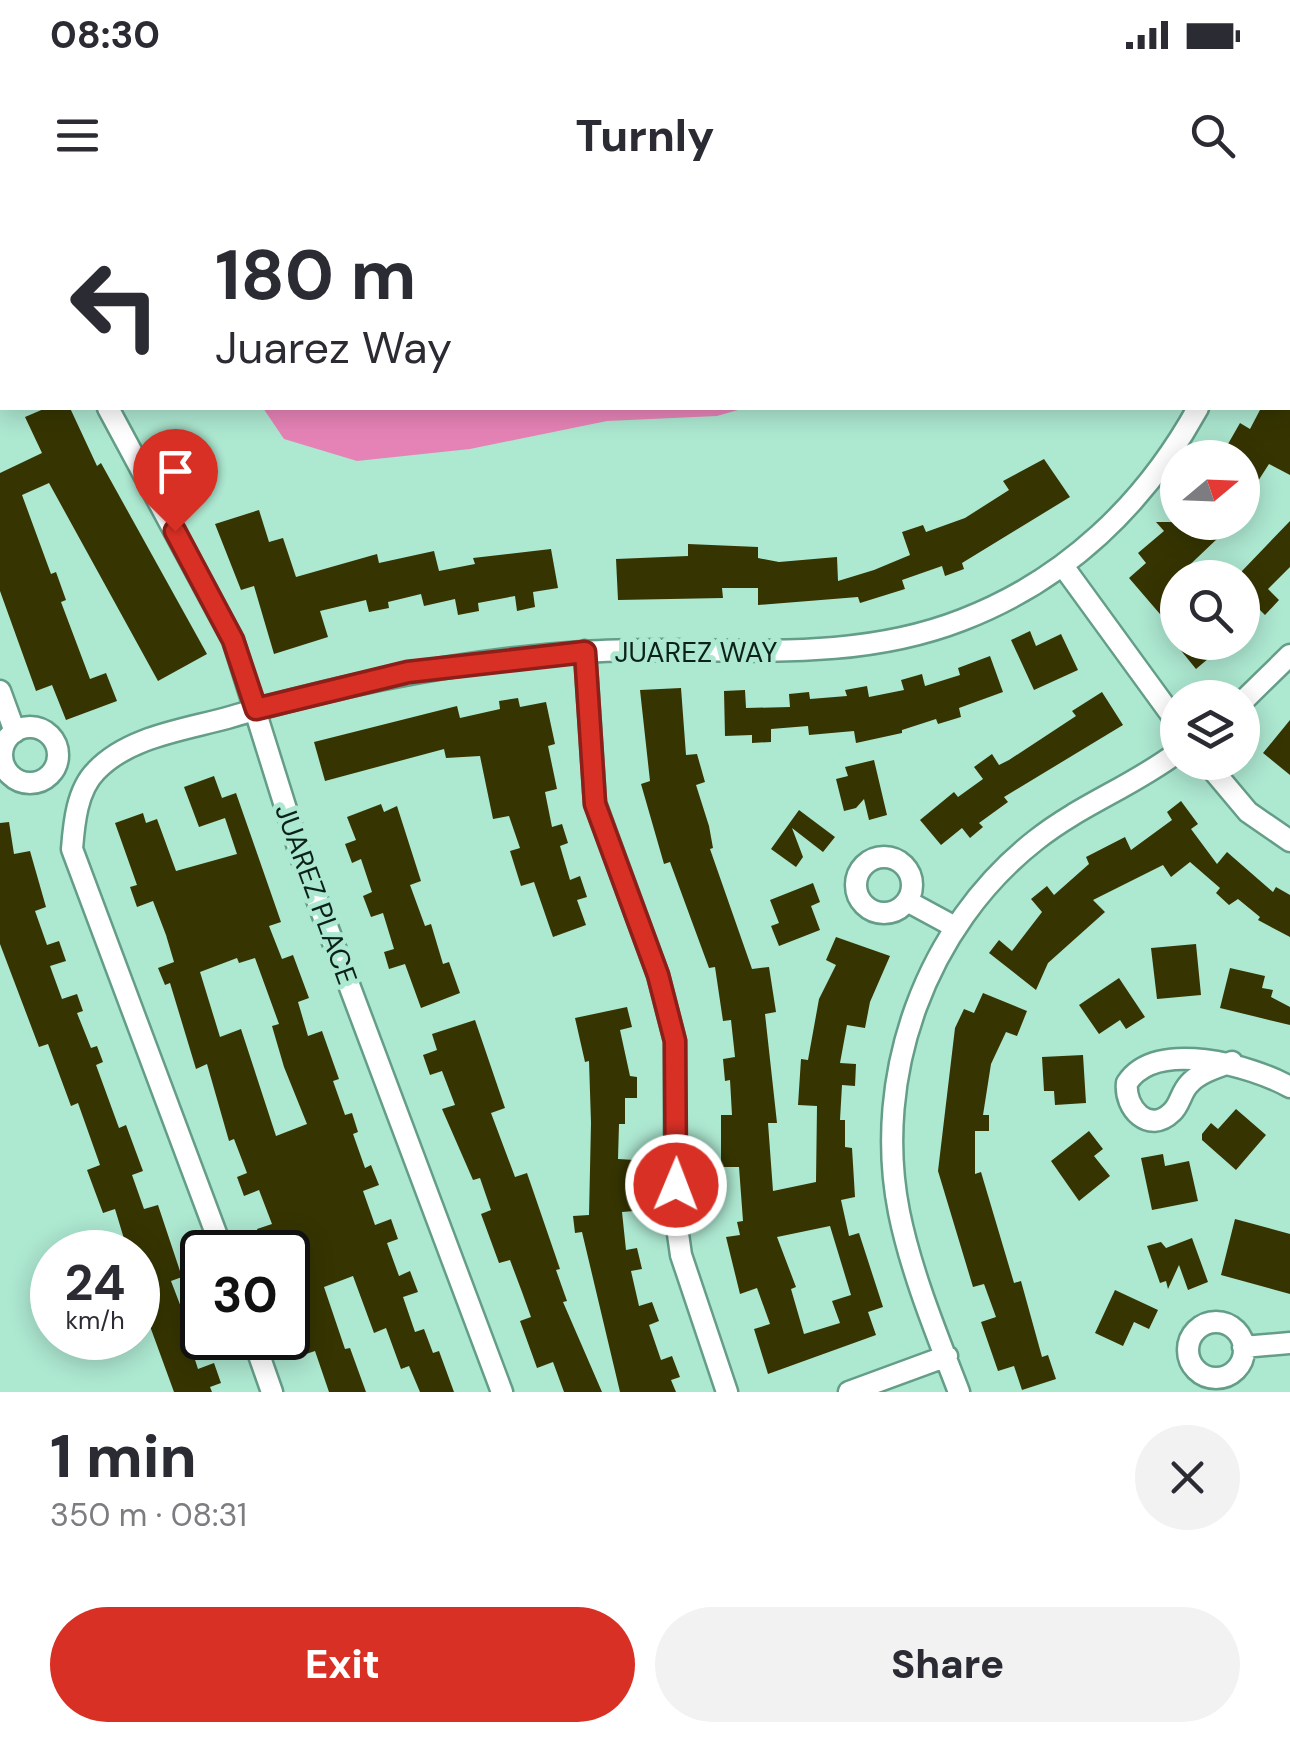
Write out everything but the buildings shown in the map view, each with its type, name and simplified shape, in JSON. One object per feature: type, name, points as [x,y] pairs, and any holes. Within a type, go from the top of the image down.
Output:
[{"type":"street","name":"JUAREZ PLACE","points":[[109,410],[233,640],[300,857],[502,1392]]},
{"type":"street","name":"JUAREZ WAY","points":[[215,1230],[72,848],[74,822],[92,774],[119,750],[256,709],[408,672],[585,652],[820,652],[867,645],[963,620],[1063,566],[1138,498],[1197,410]]},
{"type":"street","points":[[1063,566],[1160,699]]},
{"type":"street","points":[[585,652],[595,804],[658,975],[675,1041],[675,1213],[681,1255],[727,1392]]},
{"type":"street","points":[[1260,684],[1290,655]]},
{"type":"street","points":[[0,691],[15,732]]},
{"type":"street","points":[[959,1392],[899,1215],[892,1135],[898,1076],[911,1022],[940,949],[1000,871],[1035,840],[1160,763]]},
{"type":"street","points":[[1221,780],[1248,812],[1290,841]]},
{"type":"street","points":[[907,901],[955,927]]},
{"type":"street","points":[[1232,1062],[1188,1084],[1172,1112],[1162,1119],[1138,1116],[1130,1107],[1126,1083],[1144,1066],[1196,1060],[1232,1062],[1290,1087]]},
{"type":"street","points":[[1243,1347],[1290,1343]]},
{"type":"street","points":[[849,1392],[947,1356]]},
{"type":"street","points":[[261,1360],[272,1392]]},
{"type":"shaded area","points":[[264,410],[738,410],[717,416],[607,421],[470,449],[357,461],[284,439]]},
{"type":"route","points":[[175,531],[233,640],[256,709],[408,672],[585,652],[595,804],[658,975],[675,1041],[676,1185]]}]
